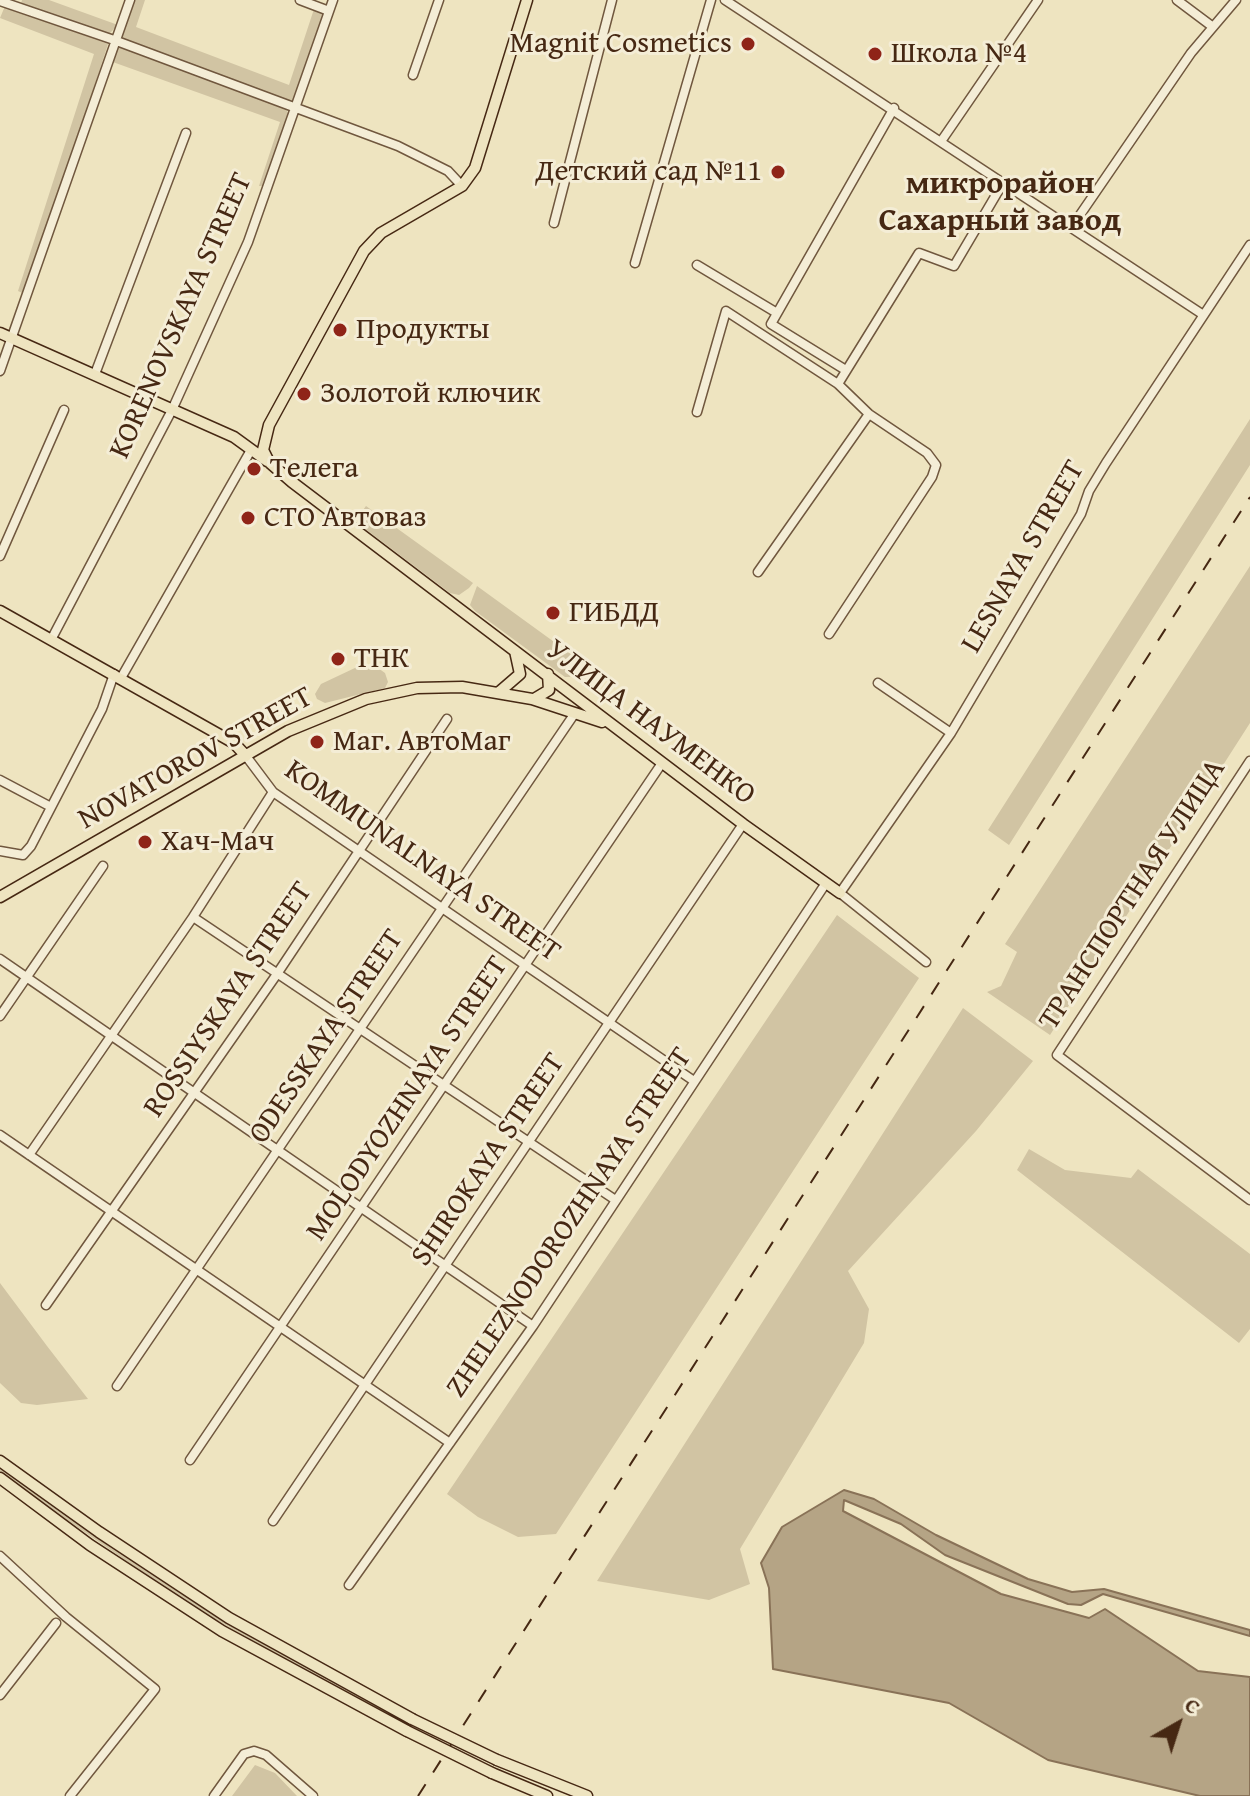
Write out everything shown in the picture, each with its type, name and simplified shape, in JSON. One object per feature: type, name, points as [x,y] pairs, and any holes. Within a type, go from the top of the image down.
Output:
[{"type":"main road","points":[[269,462],[263,440],[364,251],[381,233],[462,186],[480,156],[527,0]]},
{"type":"main road","name":"УЛИЦА НАУМЕНКО","points":[[0,333],[234,437],[514,649],[524,668],[548,674],[743,824],[840,893]]},
{"type":"main road","name":"KOMMUNALNAYA STREET","points":[[0,611],[234,743],[246,756]]},
{"type":"main road","points":[[498,693],[524,668]]},
{"type":"main road","points":[[524,668],[523,689],[532,699],[549,690],[548,674]]},
{"type":"main road","name":"NOVATOROV STREET","points":[[0,897],[315,717],[384,694],[432,686],[498,693],[532,699],[612,725]]},
{"type":"main road","points":[[0,1461],[99,1532],[229,1618],[412,1719],[497,1760],[587,1796]]},
{"type":"main road","points":[[0,1478],[90,1545],[222,1631],[407,1731],[547,1796]]},
{"type":"street","points":[[0,371],[66,190],[130,0]]},
{"type":"street","points":[[300,0],[329,11]]},
{"type":"street","name":"KORENOVSKAYA STREET","points":[[51,640],[172,410],[248,242],[333,0]]},
{"type":"street","points":[[413,75],[439,0]]},
{"type":"street","points":[[554,223],[612,0]]},
{"type":"street","points":[[635,263],[711,0]]},
{"type":"street","points":[[725,0],[894,108],[1202,314]]},
{"type":"street","points":[[942,140],[1038,0]]},
{"type":"street","points":[[1177,0],[1213,27]]},
{"type":"street","points":[[1071,228],[1213,27],[1236,0]]},
{"type":"street","points":[[0,1],[18,3],[398,146],[448,171],[462,186]]},
{"type":"street","points":[[844,369],[771,324],[894,108]]},
{"type":"street","points":[[95,374],[186,133]]},
{"type":"street","points":[[838,384],[844,369],[919,253],[954,266],[1003,183]]},
{"type":"street","name":"LESNAYA STREET","points":[[840,893],[951,733],[1081,514],[1106,463],[1250,245]]},
{"type":"street","points":[[697,265],[777,313]]},
{"type":"street","points":[[697,412],[726,311],[838,384],[869,414],[927,453],[936,465],[932,477],[829,634]]},
{"type":"street","points":[[0,556],[64,410]]},
{"type":"street","points":[[758,572],[869,414]]},
{"type":"street","points":[[0,851],[23,855],[118,676],[251,450]]},
{"type":"street","points":[[878,683],[951,733]]},
{"type":"street","name":"ODESSKAYA STREET","points":[[117,1386],[280,1152],[575,713]]},
{"type":"street","name":"ROSSIYSKAYA STREET","points":[[46,1305],[277,974],[447,719]]},
{"type":"street","name":"KOMMUNALNAYA STREET","points":[[246,756],[273,792],[694,1081]]},
{"type":"street","name":"ТРАНСПОРТНАЯ УЛИЦА","points":[[1250,761],[1057,1055],[1250,1200]]},
{"type":"street","name":"MOLODYOZHNAYA STREET","points":[[190,1460],[662,763]]},
{"type":"street","points":[[0,780],[51,807]]},
{"type":"street","points":[[29,1155],[193,917],[273,792]]},
{"type":"street","name":"SHIROKAYA STREET","points":[[273,1521],[743,824]]},
{"type":"street","points":[[0,1016],[103,866]]},
{"type":"street","name":"ZHELEZNODOROZHNAYA STREET","points":[[349,1585],[533,1326],[614,1199],[826,883]]},
{"type":"street","name":"УЛИЦА НАУМЕНКО","points":[[840,893],[926,962]]},
{"type":"street","points":[[193,917],[614,1199]]},
{"type":"street","points":[[0,959],[533,1326]]},
{"type":"street","points":[[0,1135],[450,1443]]},
{"type":"street","points":[[0,1556],[66,1617],[155,1689],[70,1796]]},
{"type":"street","points":[[0,1695],[56,1623]]},
{"type":"street","points":[[214,1796],[244,1754],[254,1751],[266,1755],[313,1796]]},
{"type":"shaded area","points":[[22,0],[49,0],[118,25],[109,34],[21,4]]},
{"type":"shaded area","points":[[132,0],[145,0],[136,27],[289,85],[314,9],[324,15],[293,103],[121,40]]},
{"type":"shaded area","points":[[5,6],[108,44],[27,295],[18,291],[94,54],[0,18]]},
{"type":"shaded area","points":[[119,47],[286,109],[289,115],[264,186],[259,186],[280,122],[110,61]]},
{"type":"shaded area","points":[[1250,419],[1250,465],[1009,845],[988,830]]},
{"type":"shaded area","points":[[366,506],[473,583],[459,595],[450,593],[360,525],[358,517]]},
{"type":"shaded area","points":[[1250,566],[1250,723],[1050,1035],[987,992],[1001,986],[1017,952],[1005,944]]},
{"type":"shaded area","points":[[477,586],[579,660],[570,677],[565,677],[475,611],[470,605]]},
{"type":"shaded area","points":[[357,667],[378,668],[385,673],[388,682],[385,688],[325,703],[317,699],[315,694],[321,684]]},
{"type":"shaded area","points":[[837,915],[919,978],[556,1534],[518,1537],[478,1517],[447,1494]]},
{"type":"shaded area","points":[[963,1008],[1033,1061],[976,1131],[848,1271],[869,1309],[864,1343],[740,1549],[750,1584],[709,1600],[597,1581]]},
{"type":"shaded area","points":[[1029,1149],[1065,1170],[1131,1178],[1138,1169],[1250,1254],[1250,1329],[1239,1343],[1017,1170]]},
{"type":"shaded area","points":[[0,1283],[88,1399],[37,1405],[21,1403],[0,1383]]},
{"type":"shaded area","points":[[0,1466],[111,1548],[195,1603],[385,1711],[383,1714],[192,1606],[22,1489],[0,1471]]},
{"type":"shaded area","points":[[844,1490],[874,1499],[936,1535],[1028,1579],[1072,1592],[1104,1589],[1250,1630],[1250,1636],[1103,1594],[1081,1605],[1068,1604],[945,1555],[901,1524],[844,1500],[843,1511],[1001,1594],[1089,1618],[1105,1609],[1198,1671],[1250,1677],[1250,1796],[1200,1796],[1048,1760],[949,1703],[773,1669],[769,1588],[761,1563],[782,1527]]},
{"type":"shaded area","points":[[255,1765],[275,1773],[297,1796],[232,1796]]},
{"type":"railway","points":[[418,1796],[1250,497]]},
{"type":"place","name":"Magnit Cosmetics","points":[[748,44]]},
{"type":"place","name":"Школа №4","points":[[875,54]]},
{"type":"place","name":"Детский сад №11","points":[[778,172]]},
{"type":"place","name":"Продукты","points":[[340,330]]},
{"type":"place","name":"Золотой ключик","points":[[304,394]]},
{"type":"place","name":"Телега","points":[[254,469]]},
{"type":"place","name":"СТО Автоваз","points":[[248,518]]},
{"type":"place","name":"ГИБДД","points":[[553,613]]},
{"type":"place","name":"ТНК","points":[[338,659]]},
{"type":"place","name":"Маг. АвтоМаг","points":[[317,742]]},
{"type":"place","name":"Хач-Мач","points":[[145,842]]},
{"type":"district","name":"микрорайон Сахарный завод","points":[[1000,204]]}]
